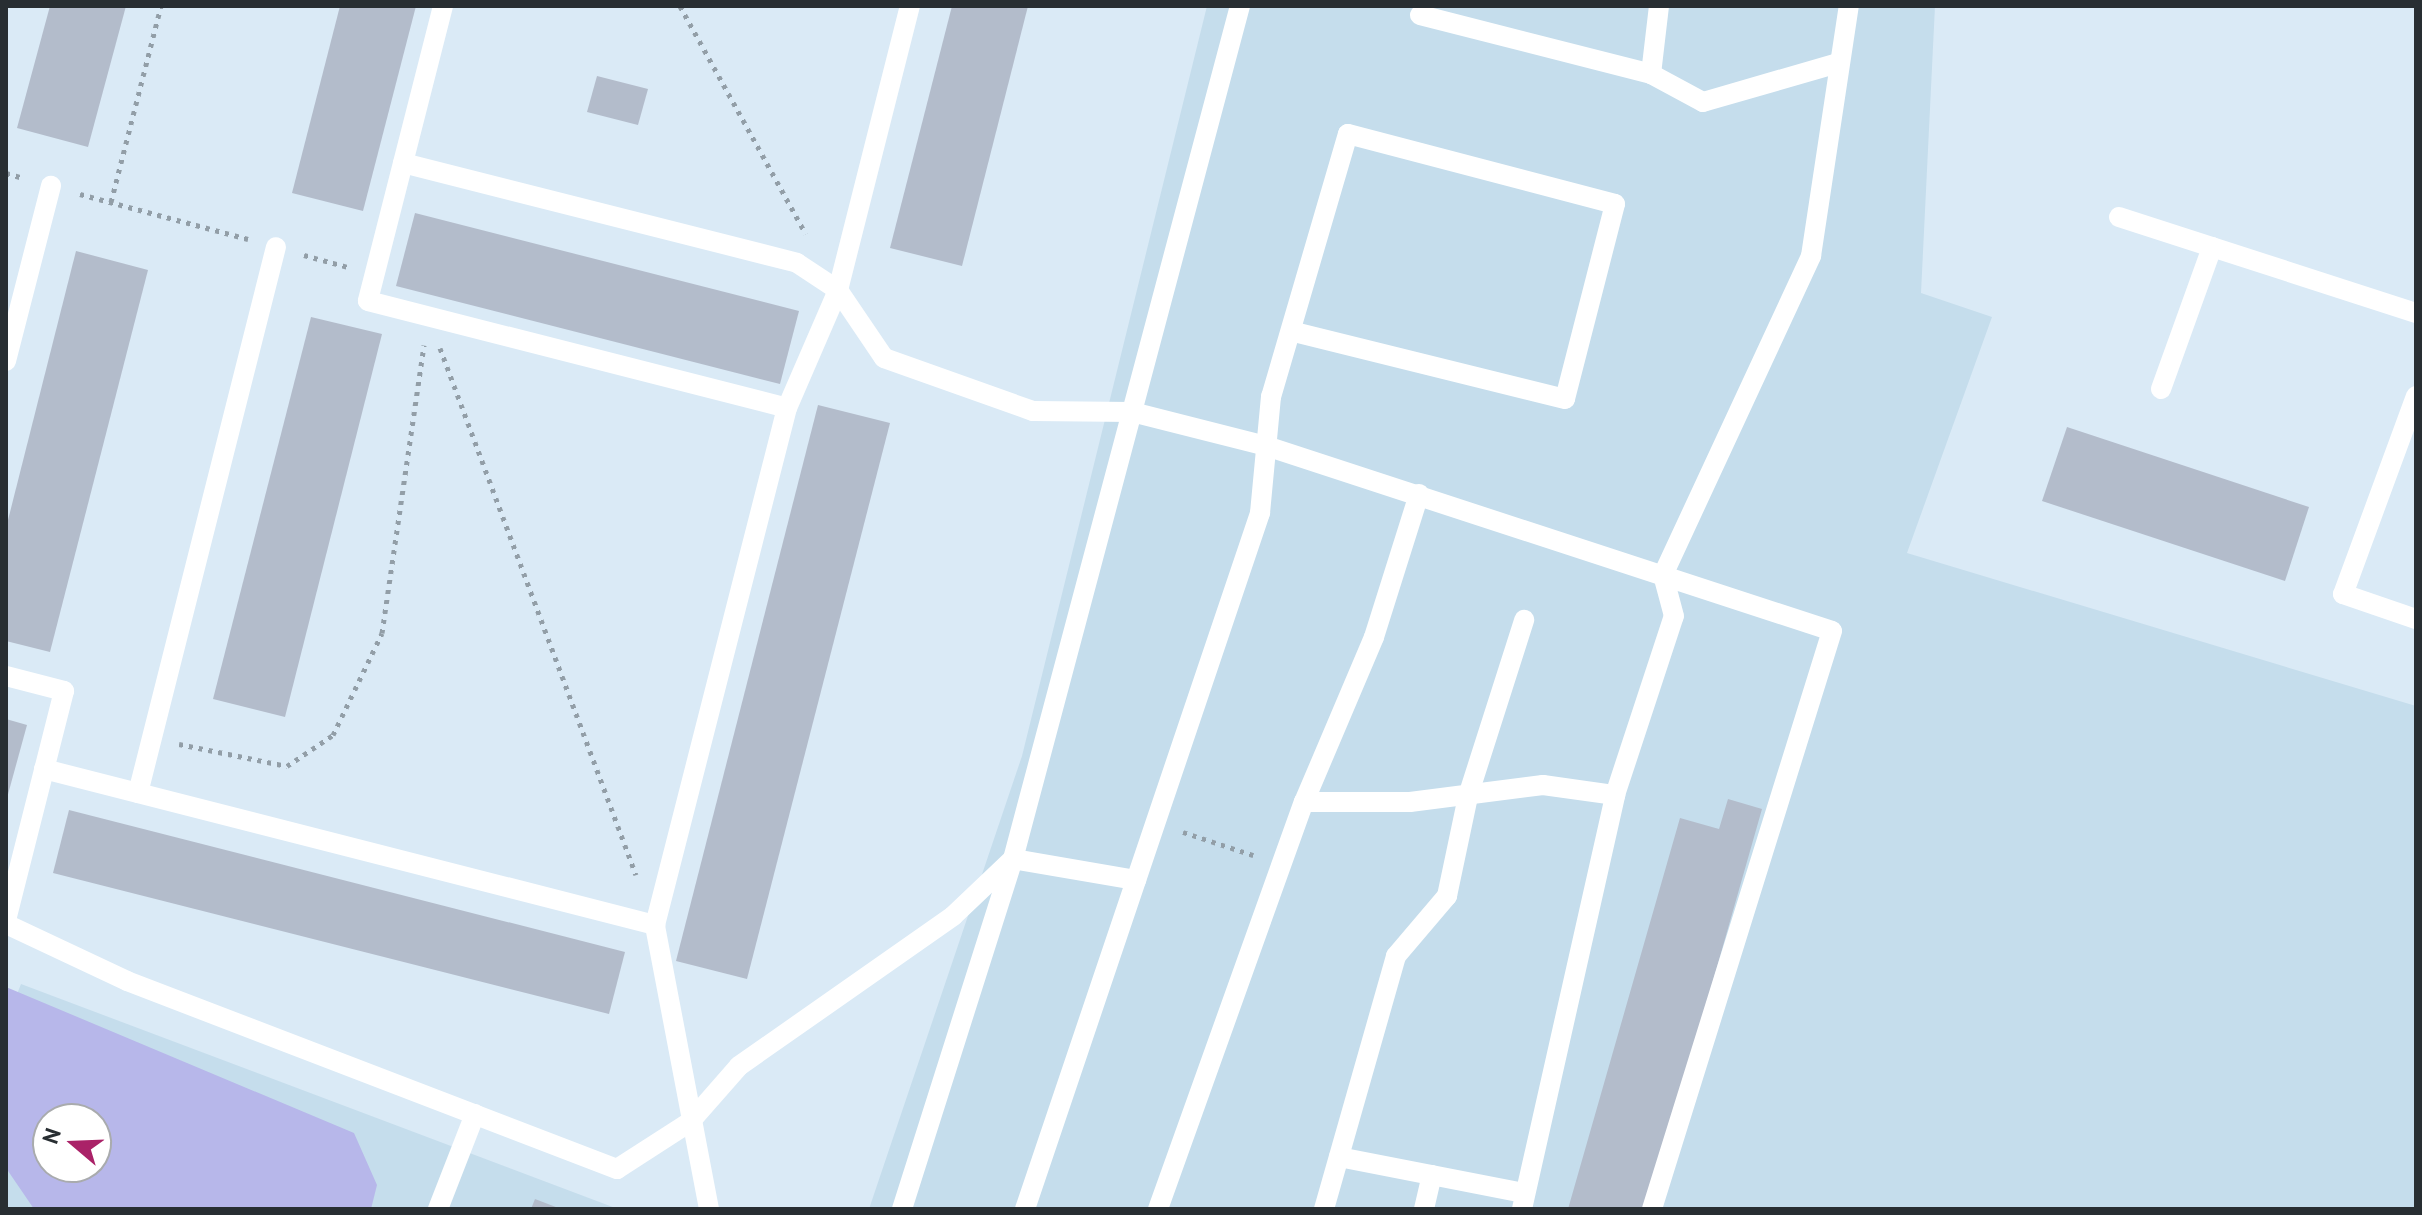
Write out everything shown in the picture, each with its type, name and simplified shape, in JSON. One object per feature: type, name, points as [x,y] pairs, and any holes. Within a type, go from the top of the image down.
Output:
[{"type":"lane","points":[[443,6],[368,301],[787,408]]},
{"type":"lane","points":[[709,1209],[690,1122],[655,925],[787,408],[838,290],[910,6]]},
{"type":"lane","points":[[902,1209],[1013,859],[1240,6]]},
{"type":"lane","points":[[1651,74],[1659,6]]},
{"type":"lane","points":[[1339,1157],[1432,1175],[1523,1201],[1615,795],[1674,616],[1663,575],[1811,256],[1849,6]]},
{"type":"lane","points":[[1420,15],[1651,74],[1703,102],[1838,63]]},
{"type":"lane","points":[[1025,1209],[1260,513],[1266,446],[1291,331],[1348,134],[1615,204],[1565,399],[1291,331]]},
{"type":"lane","points":[[403,163],[797,263],[838,290],[884,358],[1033,411],[1132,412],[1266,446],[1832,631],[1652,1209]]},
{"type":"lane","points":[[6,361],[51,186]]},
{"type":"lane","points":[[2119,217],[2416,313]]},
{"type":"lane","points":[[138,793],[276,247]]},
{"type":"lane","points":[[2161,389],[2212,247]]},
{"type":"lane","points":[[2416,396],[2343,594],[2416,619]]},
{"type":"lane","points":[[1158,1209],[1304,802],[1374,637],[1419,494]]},
{"type":"lane","points":[[1324,1209],[1396,956],[1447,896],[1468,796],[1524,620]]},
{"type":"lane","points":[[6,676],[64,691],[6,922],[127,981],[617,1169],[690,1122],[739,1066],[953,916],[1013,859]]},
{"type":"lane","points":[[44,769],[655,925]]},
{"type":"lane","points":[[1304,802],[1468,796],[1543,785],[1615,795]]},
{"type":"lane","points":[[1013,859],[1136,880]]},
{"type":"lane","points":[[438,1209],[475,1114]]},
{"type":"lane","points":[[1424,1209],[1432,1175]]},
{"type":"path","points":[[111,202],[161,6]]},
{"type":"path","points":[[680,6],[838,290]]},
{"type":"path","points":[[6,173],[374,274]]},
{"type":"path","points":[[152,738],[287,766],[333,735],[382,633],[428,316]]},
{"type":"path","points":[[428,316],[655,925]]},
{"type":"path","points":[[1155,824],[1282,864]]},
{"type":"shaded area","points":[[1207,6],[1935,6],[1921,293],[1992,317],[1907,553],[2416,706],[2416,1209],[869,1209],[1022,756]]},
{"type":"shaded area","points":[[21,984],[618,1209],[6,1209],[6,1022]]},
{"type":"shaded area","points":[[6,987],[354,1133],[377,1185],[371,1209],[34,1209],[6,1168]]},
{"type":"building","points":[[50,6],[126,6],[88,147],[17,128]]},
{"type":"building","points":[[340,6],[416,6],[363,211],[292,193]]},
{"type":"building","points":[[952,6],[1028,6],[962,266],[890,248]]},
{"type":"building","points":[[597,76],[648,89],[638,125],[587,112]]},
{"type":"building","points":[[415,213],[799,311],[780,384],[396,286]]},
{"type":"building","points":[[76,251],[148,270],[50,652],[6,641],[6,528]]},
{"type":"building","points":[[311,317],[382,334],[285,717],[213,699]]},
{"type":"building","points":[[818,405],[890,423],[747,979],[676,961]]},
{"type":"building","points":[[2067,427],[2309,507],[2285,581],[2042,501]]},
{"type":"building","points":[[6,719],[27,725],[7,798],[6,798]]},
{"type":"building","points":[[1728,799],[1762,809],[1648,1209],[1568,1209],[1680,818],[1719,829]]},
{"type":"building","points":[[69,810],[625,952],[609,1014],[53,873]]},
{"type":"building","points":[[535,1199],[561,1209],[531,1209]]}]
